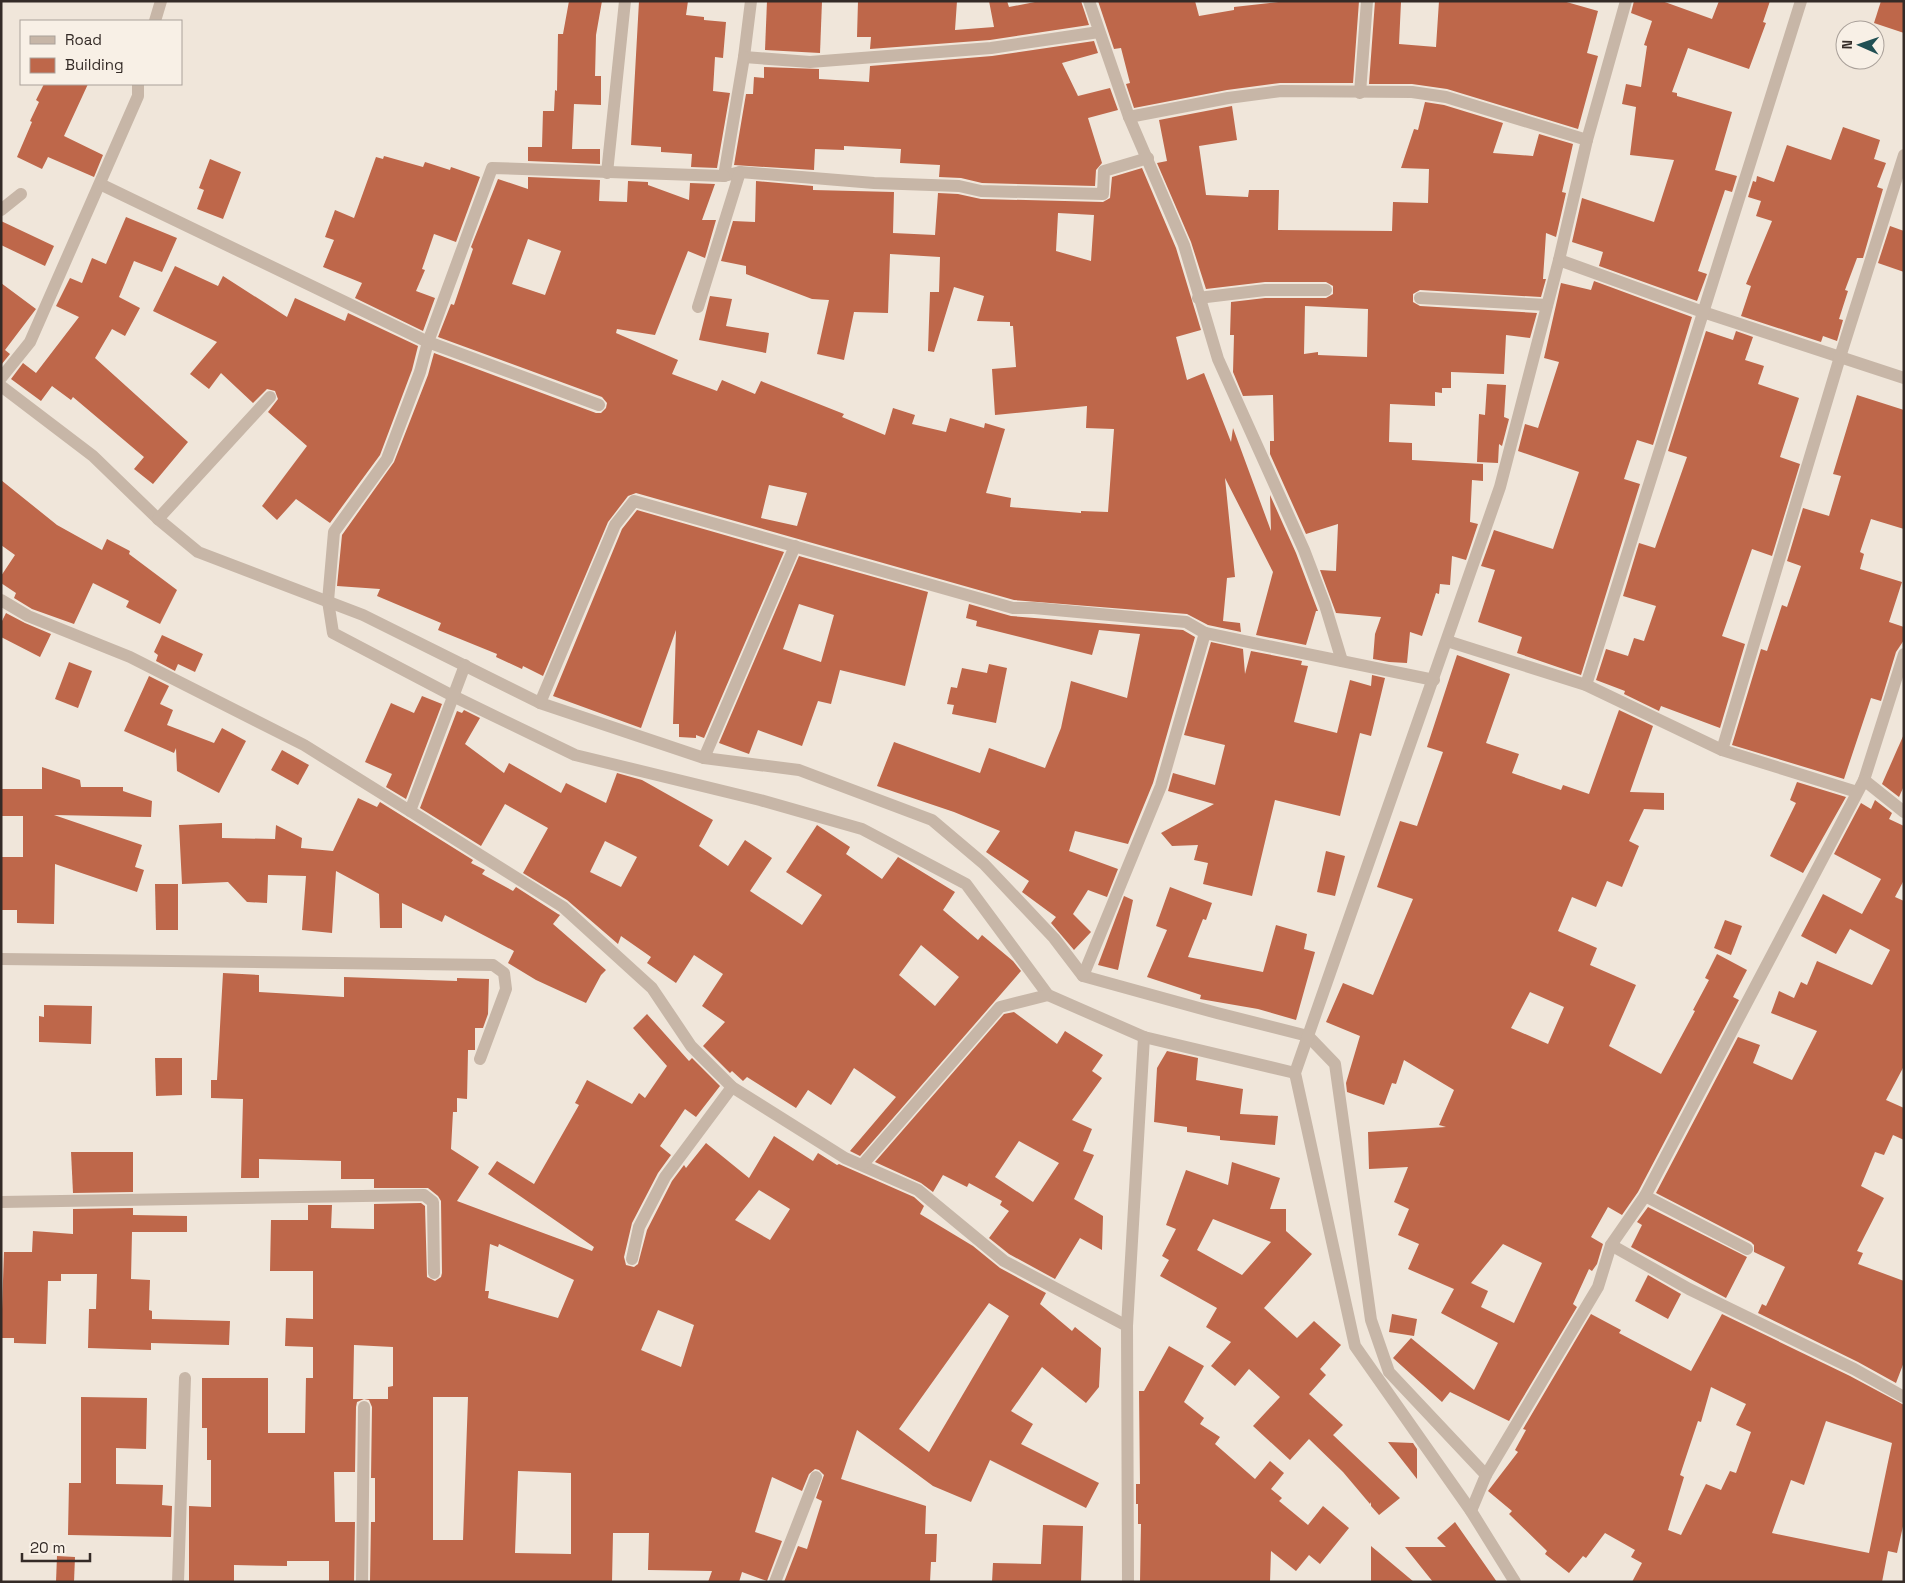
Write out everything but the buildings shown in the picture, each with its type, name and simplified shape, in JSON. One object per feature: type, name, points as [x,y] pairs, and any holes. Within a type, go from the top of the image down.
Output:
[{"type":"street","points":[[155,20],[161,1]]},
{"type":"street","points":[[607,173],[625,1]]},
{"type":"street","points":[[724,176],[744,57],[751,1]]},
{"type":"street","points":[[1089,1],[1129,117],[1184,245],[1198,298],[1218,359],[1304,550],[1325,605],[1342,662]]},
{"type":"street","points":[[1360,93],[1367,1]]},
{"type":"street","points":[[1515,1582],[1470,1511],[1355,1346],[1295,1073],[1500,487],[1559,260],[1586,140],[1626,1]]},
{"type":"street","points":[[1586,685],[1801,1]]},
{"type":"street","points":[[744,57],[810,62],[991,48],[1099,32]]},
{"type":"street","points":[[1,378],[30,342],[138,96],[138,85]]},
{"type":"street","points":[[1129,117],[1228,98],[1281,91],[1412,92],[1446,97],[1586,140]]},
{"type":"street","points":[[1722,750],[1840,357],[1904,154]]},
{"type":"street","points":[[1148,158],[1104,170],[1103,194],[981,191],[959,186],[740,172],[724,176],[492,168],[428,342],[420,372],[386,459],[334,532],[328,601],[333,633],[453,696],[575,755],[760,800],[862,829],[966,884],[1048,995],[1144,1037],[1295,1073]]},
{"type":"street","points":[[698,307],[740,172]]},
{"type":"street","points":[[100,184],[428,342],[599,405]]},
{"type":"street","points":[[1,210],[22,194]]},
{"type":"street","points":[[1559,260],[1702,312],[1904,378]]},
{"type":"street","points":[[1198,298],[1265,290],[1326,290]]},
{"type":"street","points":[[1420,298],[1547,305]]},
{"type":"street","points":[[1,386],[93,456],[158,519],[198,552],[363,615],[540,703],[704,758],[799,770],[932,820],[984,864],[1054,938],[1083,976],[1217,1014],[1308,1036],[1335,1064],[1371,1320],[1389,1372],[1486,1476]]},
{"type":"street","points":[[158,519],[270,397]]},
{"type":"street","points":[[540,703],[615,525],[634,501],[1013,608],[1034,608],[1186,622],[1205,633],[1434,680]]},
{"type":"street","points":[[704,758],[795,546]]},
{"type":"street","points":[[1,600],[28,616],[130,657],[304,745],[563,907],[652,988],[691,1046],[732,1088],[845,1158],[863,1164],[918,1190],[1004,1261],[1128,1326]]},
{"type":"street","points":[[1083,976],[1161,786],[1205,633]]},
{"type":"street","points":[[1447,641],[1586,685],[1722,750],[1857,792]]},
{"type":"street","points":[[1470,1511],[1486,1476],[1598,1287],[1611,1245],[1644,1196],[1864,780],[1904,654]]},
{"type":"street","points":[[410,811],[465,665]]},
{"type":"street","points":[[1864,780],[1904,812]]},
{"type":"street","points":[[1,959],[494,965],[504,973],[506,989],[480,1059]]},
{"type":"street","points":[[863,1164],[1000,1007],[1048,995]]},
{"type":"street","points":[[1128,1582],[1128,1326],[1144,1037]]},
{"type":"street","points":[[632,1259],[639,1227],[665,1177],[732,1088]]},
{"type":"street","points":[[1,1202],[424,1195],[433,1202],[434,1273]]},
{"type":"street","points":[[1644,1196],[1747,1249]]},
{"type":"street","points":[[1611,1245],[1689,1289],[1854,1369],[1904,1397]]},
{"type":"street","points":[[178,1582],[185,1378]]},
{"type":"street","points":[[362,1582],[364,1407]]},
{"type":"street","points":[[775,1582],[816,1477]]}]
